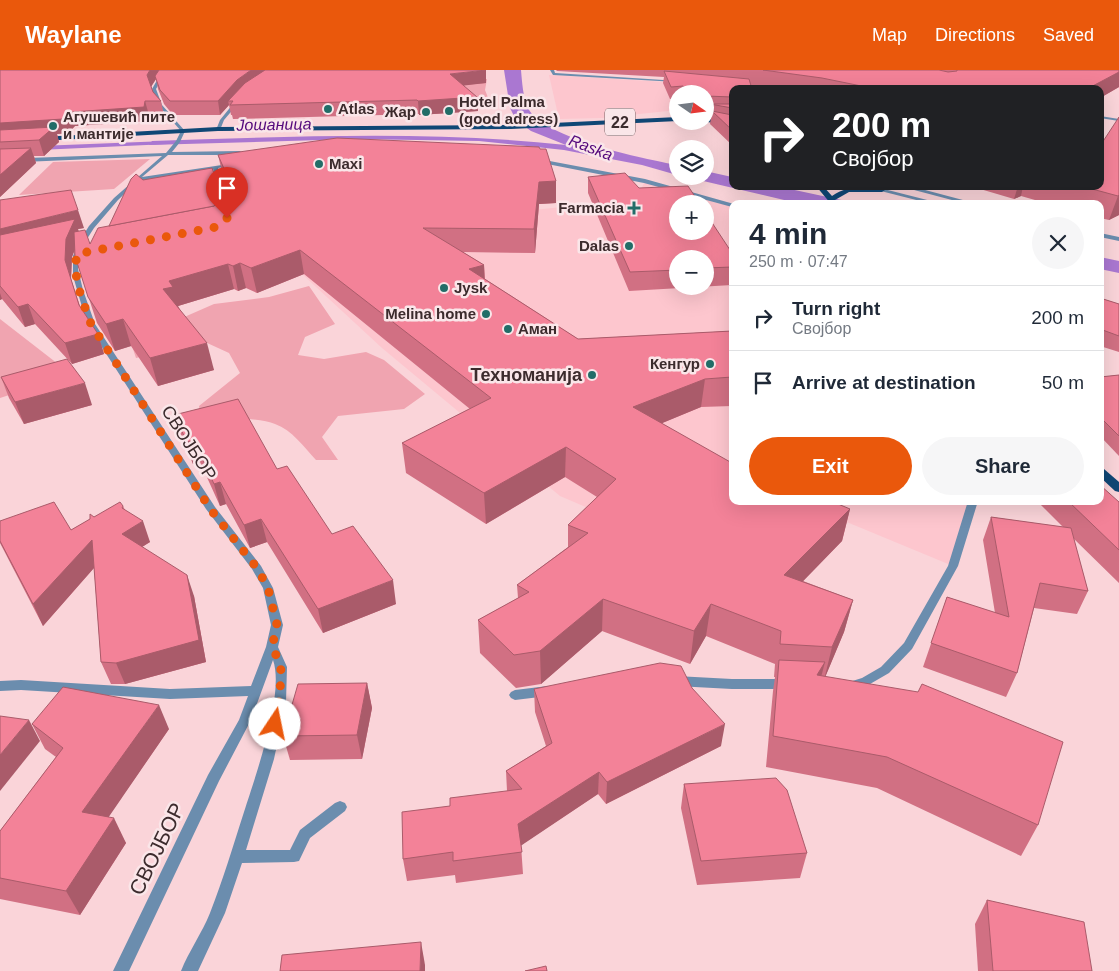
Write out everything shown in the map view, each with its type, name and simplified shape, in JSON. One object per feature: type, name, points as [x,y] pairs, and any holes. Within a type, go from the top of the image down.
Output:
[{"type":"main road","name":"22","points":[[38,139],[183,134],[218,129],[511,127],[669,118]]},
{"type":"main road","points":[[714,122],[729,124]]},
{"type":"main road","points":[[822,190],[831,200]]},
{"type":"main road","points":[[834,200],[836,194],[850,190]]},
{"type":"main road","points":[[1104,475],[1119,488]]},
{"type":"street","points":[[172,70],[161,76],[154,89],[160,105],[183,134]]},
{"type":"street","points":[[553,72],[684,82]]},
{"type":"street","points":[[218,129],[222,120],[243,97]]},
{"type":"street","points":[[1104,118],[1119,120]]},
{"type":"street","name":"СВОЈБОР","points":[[121,971],[213,779],[245,720],[272,647],[277,625],[268,588],[257,568],[211,510],[91,324],[80,295],[74,267],[82,253],[83,232],[135,180],[167,154],[183,134]]},
{"type":"street","points":[[0,161],[167,154],[245,153]]},
{"type":"street","points":[[535,161],[645,181],[729,204]]},
{"type":"street","points":[[135,180],[223,165]]},
{"type":"street","points":[[215,167],[225,193],[227,218]]},
{"type":"street","points":[[882,190],[923,200]]},
{"type":"street","points":[[918,190],[959,200]]},
{"type":"street","points":[[1104,236],[1119,239]]},
{"type":"street","points":[[843,688],[866,681],[885,670],[908,646],[953,566],[972,505]]},
{"type":"street","points":[[189,971],[204,947],[222,904],[272,739],[280,695],[281,665],[272,647]]},
{"type":"street","points":[[666,680],[732,684],[793,684]]},
{"type":"street","points":[[0,686],[21,685],[170,694],[255,691]]},
{"type":"street","points":[[515,695],[561,689]]},
{"type":"street","points":[[237,857],[294,856],[305,834],[340,807]]},
{"type":"shaded area","points":[[549,75],[700,85],[669,85],[669,111],[602,118],[559,119]]},
{"type":"shaded area","points":[[487,79],[485,90],[489,100],[476,101],[457,80]]},
{"type":"shaded area","points":[[150,159],[114,189],[19,195],[53,162]]},
{"type":"shaded area","points":[[645,181],[696,195],[669,195],[669,240],[714,240],[714,200],[729,204],[729,488],[665,541],[560,496],[382,348],[302,274],[467,217],[636,199]]},
{"type":"shaded area","points":[[309,286],[335,324],[305,337],[298,355],[324,359],[366,352],[384,360],[425,394],[404,409],[338,416],[322,437],[338,460],[316,460],[287,430],[275,424],[239,418],[201,418],[199,406],[240,373],[229,353],[205,342],[136,358],[132,346],[182,318],[214,304],[269,297]]},
{"type":"shaded area","points":[[0,319],[58,364],[34,387],[0,398]]},
{"type":"shaded area","points":[[806,505],[972,505],[953,566]]},
{"type":"water","name":"Raska","points":[[504,70],[521,70],[526,104],[537,119],[553,129],[596,146],[669,163],[669,173],[642,165],[564,150],[479,141],[355,139],[149,145],[152,141],[411,136],[514,140],[566,145],[531,131],[516,120],[510,108]]},
{"type":"water","points":[[714,173],[729,176],[729,187],[714,184]]},
{"type":"water","points":[[742,190],[795,190],[841,200],[784,200]]},
{"type":"water","points":[[1104,258],[1119,261],[1119,273],[1104,270]]},
{"type":"building","points":[[0,70],[150,70],[147,75],[153,92],[161,101],[145,101],[144,107],[71,112],[63,119],[0,123]]},
{"type":"building","points":[[159,70],[251,70],[237,80],[218,101],[170,101],[160,90],[155,76]]},
{"type":"building","points":[[265,70],[486,70],[450,74],[477,97],[418,101],[230,105],[233,101],[228,101],[245,83]]},
{"type":"building","points":[[763,70],[939,70],[948,72],[957,70],[1119,70],[1119,72],[1095,85],[856,85]]},
{"type":"building","points":[[664,71],[749,79],[751,85],[729,85],[729,97],[714,96],[714,85],[670,85]]},
{"type":"building","points":[[714,104],[729,104],[729,107],[714,105]]},
{"type":"building","points":[[714,111],[729,114],[729,127]]},
{"type":"building","points":[[1119,117],[1118,196],[1096,190],[1104,190],[1104,140]]},
{"type":"building","points":[[54,127],[39,140],[0,142],[0,130]]},
{"type":"building","points":[[337,138],[539,147],[540,149],[546,149],[556,181],[539,182],[534,229],[423,228],[484,265],[469,269],[578,339],[729,331],[729,377],[705,379],[633,407],[729,461],[729,505],[840,505],[850,509],[784,575],[853,600],[832,647],[780,644],[781,631],[711,604],[694,631],[603,599],[540,651],[514,655],[478,620],[529,592],[517,585],[588,533],[568,525],[616,479],[566,447],[484,493],[402,443],[491,398],[300,250],[251,268],[240,263],[233,266],[228,264],[169,281],[173,287],[163,289],[207,343],[150,358],[123,319],[106,324],[88,297],[75,256],[74,232],[85,230],[90,244],[98,228],[214,206],[227,196],[225,171],[218,155]]},
{"type":"building","points":[[31,148],[0,175],[0,149]]},
{"type":"building","points":[[212,168],[218,184],[219,202],[214,206],[109,226],[131,179],[136,174],[143,180]]},
{"type":"building","points":[[625,173],[639,188],[688,186],[694,195],[669,195],[669,240],[714,240],[714,226],[729,248],[729,267],[714,268],[714,250],[669,250],[669,270],[630,272],[588,177]]},
{"type":"building","points":[[71,190],[78,210],[0,229],[0,200]]},
{"type":"building","points":[[75,219],[66,239],[65,260],[79,305],[98,334],[65,343],[28,304],[18,307],[0,286],[0,235]]},
{"type":"building","points":[[1104,299],[1119,304],[1119,336],[1104,330]]},
{"type":"building","points":[[67,359],[85,383],[15,402],[1,377]]},
{"type":"building","points":[[1119,375],[1119,436],[1104,421],[1104,377]]},
{"type":"building","points":[[238,399],[277,469],[287,466],[332,534],[353,526],[393,580],[318,609],[261,519],[244,525],[220,482],[214,484],[194,440],[187,442],[174,415]]},
{"type":"building","points":[[1104,489],[1119,502],[1119,550],[1072,505],[1104,505]]},
{"type":"building","points":[[54,502],[71,530],[90,519],[90,514],[94,517],[120,502],[123,506],[122,508],[143,521],[122,534],[187,575],[199,640],[116,663],[101,662],[92,540],[33,604],[0,541],[0,521]]},
{"type":"building","points":[[991,517],[1071,528],[1088,591],[1040,583],[1017,673],[931,643],[947,597],[1009,617]]},
{"type":"building","points":[[779,660],[825,662],[817,675],[918,692],[922,684],[1063,742],[1038,825],[887,757],[773,736]]},
{"type":"building","points":[[660,663],[681,666],[692,688],[725,724],[607,782],[599,772],[518,824],[522,852],[453,861],[453,852],[403,859],[402,812],[450,806],[450,798],[522,789],[506,771],[552,743],[534,689]]},
{"type":"building","points":[[367,683],[357,735],[283,736],[298,684]]},
{"type":"building","points":[[63,687],[159,705],[82,812],[114,818],[66,891],[0,878],[0,831],[63,748],[32,724]]},
{"type":"building","points":[[0,716],[29,720],[0,755]]},
{"type":"building","points":[[776,778],[787,790],[807,853],[701,861],[684,784]]},
{"type":"building","points":[[987,900],[1084,922],[1092,971],[993,971]]},
{"type":"building","points":[[421,942],[420,971],[280,971],[282,955]]},
{"type":"building","points":[[546,966],[547,971],[525,971]]},
{"type":"waterway","name":"Јошаница","points":[[39,148],[166,143]]},
{"type":"place","name":"Atlas","points":[[328,109]]},
{"type":"place","name":"Hotel Palma (good adress)","points":[[449,111]]},
{"type":"place","name":"Жар","points":[[426,112]]},
{"type":"place","name":"Агушевић пите и мантије","points":[[53,126]]},
{"type":"place","name":"Maxi","points":[[319,164]]},
{"type":"place","name":"Farmacia","points":[[634,208]]},
{"type":"place","name":"Dalas","points":[[629,246]]},
{"type":"place","name":"Jysk","points":[[444,288]]},
{"type":"place","name":"Melina home","points":[[486,314]]},
{"type":"place","name":"Аман","points":[[508,329]]},
{"type":"place","name":"Кенгур","points":[[710,364]]},
{"type":"place","name":"Техноманија","points":[[592,375]]},
{"type":"route","points":[[227,218],[216,227],[77,254],[74,267],[80,295],[91,324],[211,510],[257,568],[268,588],[275,610],[277,625],[272,647],[281,665],[280,695],[275,724]]}]
